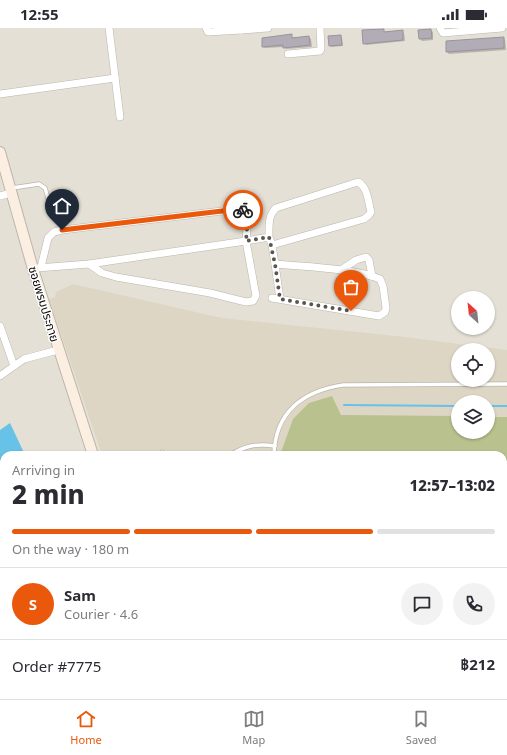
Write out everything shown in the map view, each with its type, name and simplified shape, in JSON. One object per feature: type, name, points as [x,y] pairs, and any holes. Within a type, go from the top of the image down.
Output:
[{"type":"street","points":[[109,28],[120,117]]},
{"type":"street","points":[[206,28],[208,32],[268,28]]},
{"type":"street","points":[[288,54],[320,51],[320,28]]},
{"type":"street","points":[[440,28],[443,33],[502,28]]},
{"type":"street","points":[[0,94],[115,78]]},
{"type":"street","name":"ซอยพรมประกาย","points":[[0,152],[10,191],[37,268],[58,350],[92,451]]},
{"type":"street","points":[[272,245],[364,219],[371,212],[364,185],[358,182],[276,208],[271,214],[269,237],[272,245],[280,299]]},
{"type":"street","points":[[0,196],[10,191]]},
{"type":"street","points":[[89,264],[108,275],[210,293],[249,302],[256,296],[246,241],[248,215],[245,211],[239,209],[54,232],[48,238],[37,268],[89,264],[246,241],[269,237]]},
{"type":"street","points":[[341,270],[356,260],[366,258],[369,260],[372,276]]},
{"type":"street","points":[[272,298],[379,316],[383,314],[386,308],[383,286],[380,279],[341,270],[275,264]]},
{"type":"street","points":[[0,326],[14,366]]},
{"type":"street","points":[[0,376],[24,359],[58,350]]},
{"type":"lane","points":[[10,191],[39,184],[45,188],[48,198]]},
{"type":"lane","points":[[274,451],[278,432],[284,419],[292,409],[301,399],[312,393],[327,388],[343,385],[507,384]]},
{"type":"lane","points":[[236,451],[254,444],[275,446]]},
{"type":"shaded area","points":[[73,284],[222,318],[452,343],[451,387],[495,387],[495,348],[507,350],[507,451],[101,451],[49,299],[55,297],[56,292]]},
{"type":"green space","points":[[332,396],[341,415],[451,416],[451,439],[495,439],[495,417],[507,417],[507,451],[281,451],[293,419],[309,403]]},
{"type":"water","points":[[10,423],[23,451],[0,451],[0,430]]},
{"type":"building","points":[[384,29],[384,32],[403,30],[403,40],[363,44],[362,30]]},
{"type":"building","points":[[431,29],[432,38],[419,39],[418,30]]},
{"type":"building","points":[[292,34],[292,38],[309,36],[310,45],[283,48],[283,45],[262,47],[262,38]]},
{"type":"building","points":[[341,35],[342,45],[329,46],[328,36]]},
{"type":"building","points":[[504,37],[504,48],[446,52],[446,41]]},
{"type":"waterway","points":[[344,405],[451,406]]},
{"type":"waterway","points":[[495,406],[507,406]]},
{"type":"way so far","points":[[243,210],[248,215],[246,241],[269,237],[272,245],[280,299],[351,311]]},
{"type":"route","points":[[62,230],[239,209],[243,210]]}]
